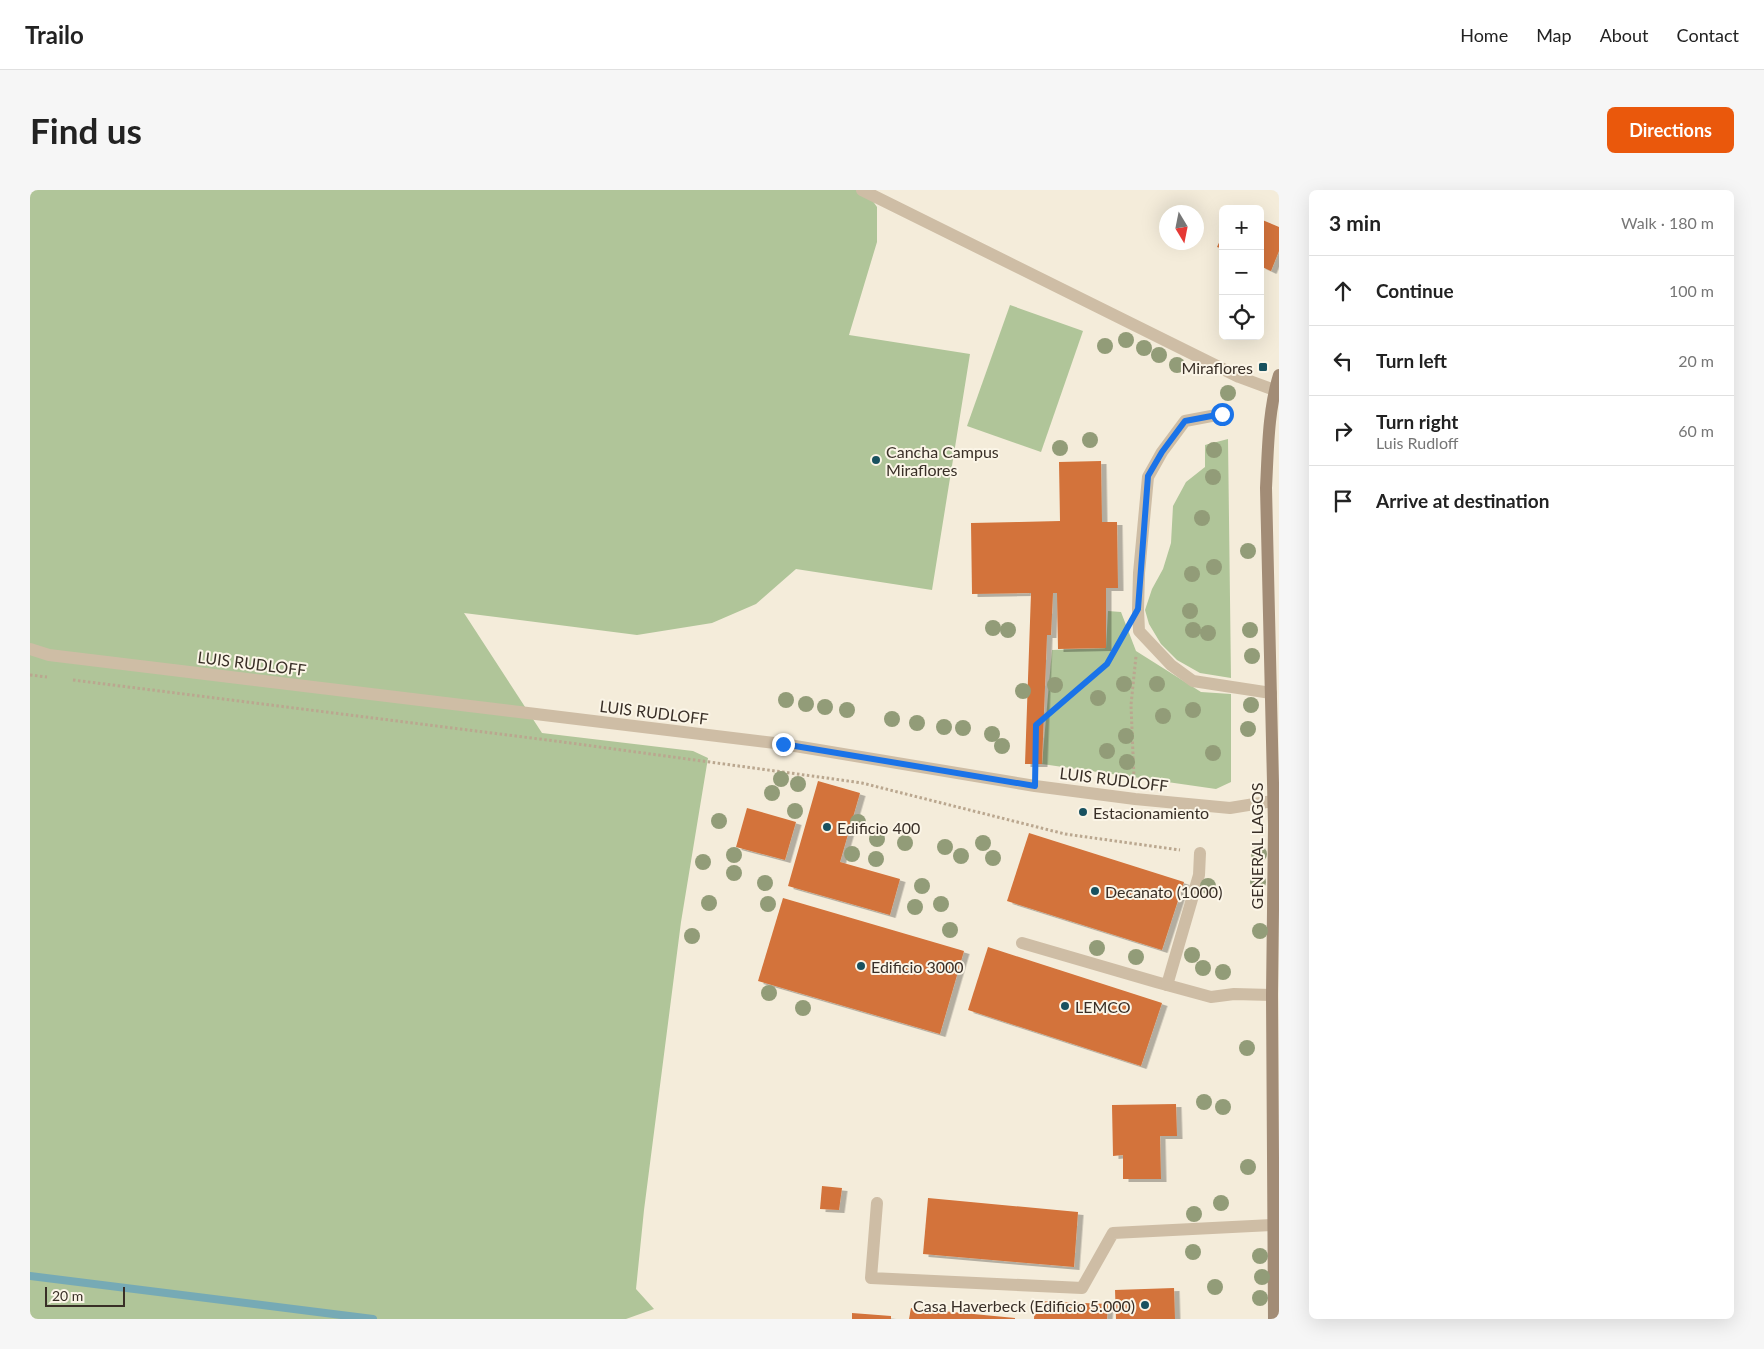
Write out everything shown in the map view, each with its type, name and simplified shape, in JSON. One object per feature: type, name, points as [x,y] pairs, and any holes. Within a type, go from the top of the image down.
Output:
[{"type":"main road","name":"GENERAL LAGOS","points":[[1274,1319],[1273,1225],[1276,1158],[1272,995],[1274,825],[1276,802],[1271,693],[1266,488],[1269,432],[1279,375]]},
{"type":"street","points":[[862,190],[1239,377],[1277,391]]},
{"type":"street","points":[[1222,414],[1185,421],[1162,452],[1148,476],[1138,609],[1139,631],[1171,665],[1193,681],[1271,693]]},
{"type":"street","name":"LUIS RUDLOFF","points":[[30,649],[59,656],[783,744],[1035,786],[1135,799],[1230,808],[1276,802]]},
{"type":"street","points":[[1167,985],[1198,875],[1200,853]]},
{"type":"street","points":[[1022,942],[1210,996],[1234,994],[1272,995]]},
{"type":"street","points":[[877,1203],[871,1278],[1082,1288],[1113,1233],[1273,1225]]},
{"type":"path","points":[[1035,786],[1036,725],[1107,664],[1138,609]]},
{"type":"path","points":[[1135,799],[1131,705],[1139,631]]},
{"type":"path","points":[[30,675],[49,677]]},
{"type":"path","points":[[69,680],[834,778],[1065,834],[1200,853]]},
{"type":"green space","points":[[30,190],[865,190],[877,207],[877,242],[849,335],[970,354],[932,590],[796,569],[756,604],[712,623],[637,635],[464,613],[542,733],[693,751],[708,758],[681,922],[644,1210],[636,1289],[654,1309],[626,1319],[30,1319]]},
{"type":"green space","points":[[1010,305],[1083,331],[1041,452],[967,426]]},
{"type":"green space","points":[[1228,439],[1231,678],[1200,673],[1177,660],[1161,644],[1149,624],[1145,610],[1152,589],[1163,569],[1171,543],[1173,506],[1186,482],[1205,467],[1205,445]]},
{"type":"green space","points":[[1108,611],[1121,612],[1136,651],[1201,692],[1231,694],[1231,782],[1216,789],[1042,764],[1052,650],[1106,648]]},
{"type":"building","points":[[1264,221],[1279,227],[1279,251],[1271,271],[1264,268]]},
{"type":"building","points":[[1101,461],[1102,522],[1117,522],[1118,588],[1106,588],[1106,648],[1058,649],[1057,593],[1053,593],[1051,635],[1047,635],[1042,764],[1025,764],[1031,593],[972,594],[971,523],[1060,521],[1059,462]]},
{"type":"building","name":"Edificio 400","points":[[818,781],[860,793],[840,862],[900,879],[890,915],[788,886]]},
{"type":"building","points":[[747,808],[796,822],[785,860],[736,847]]},
{"type":"building","name":"Decanato (1000)","points":[[1029,833],[1184,882],[1162,950],[1007,901]]},
{"type":"building","name":"Edificio 3000","points":[[783,898],[964,951],[940,1034],[758,981]]},
{"type":"building","name":"LEMCO","points":[[988,947],[1162,1003],[1141,1066],[968,1010]]},
{"type":"building","points":[[1176,1104],[1177,1136],[1160,1136],[1161,1179],[1123,1179],[1123,1155],[1113,1156],[1112,1105]]},
{"type":"building","points":[[822,1186],[842,1188],[839,1210],[820,1209]]},
{"type":"building","points":[[928,1198],[1078,1212],[1074,1267],[923,1254]]},
{"type":"building","name":"Casa Haverbeck (Edificio 5.000)","points":[[1174,1288],[1175,1319],[1116,1319],[1115,1290]]},
{"type":"building","points":[[1035,1301],[1108,1304],[1107,1319],[1034,1319]]},
{"type":"building","points":[[911,1308],[1015,1318],[1015,1319],[909,1319]]},
{"type":"building","points":[[852,1313],[891,1316],[891,1319],[852,1319]]},
{"type":"waterway","points":[[30,1276],[373,1319]]},
{"type":"place","name":"Miraflores","points":[[1263,367]]},
{"type":"place","name":"Cancha Campus Miraflores","points":[[876,460]]},
{"type":"place","name":"Estacionamiento","points":[[1083,812]]},
{"type":"place","name":"Edificio 400","points":[[827,827]]},
{"type":"place","name":"Decanato (1000)","points":[[1095,891]]},
{"type":"place","name":"Edificio 3000","points":[[861,966]]},
{"type":"place","name":"LEMCO","points":[[1065,1006]]},
{"type":"place","name":"Casa Haverbeck (Edificio 5.000)","points":[[1145,1305]]},
{"type":"route","points":[[783,744],[1035,786],[1036,725],[1107,664],[1138,609],[1139,573],[1148,476],[1162,452],[1185,421],[1222,414]]}]
